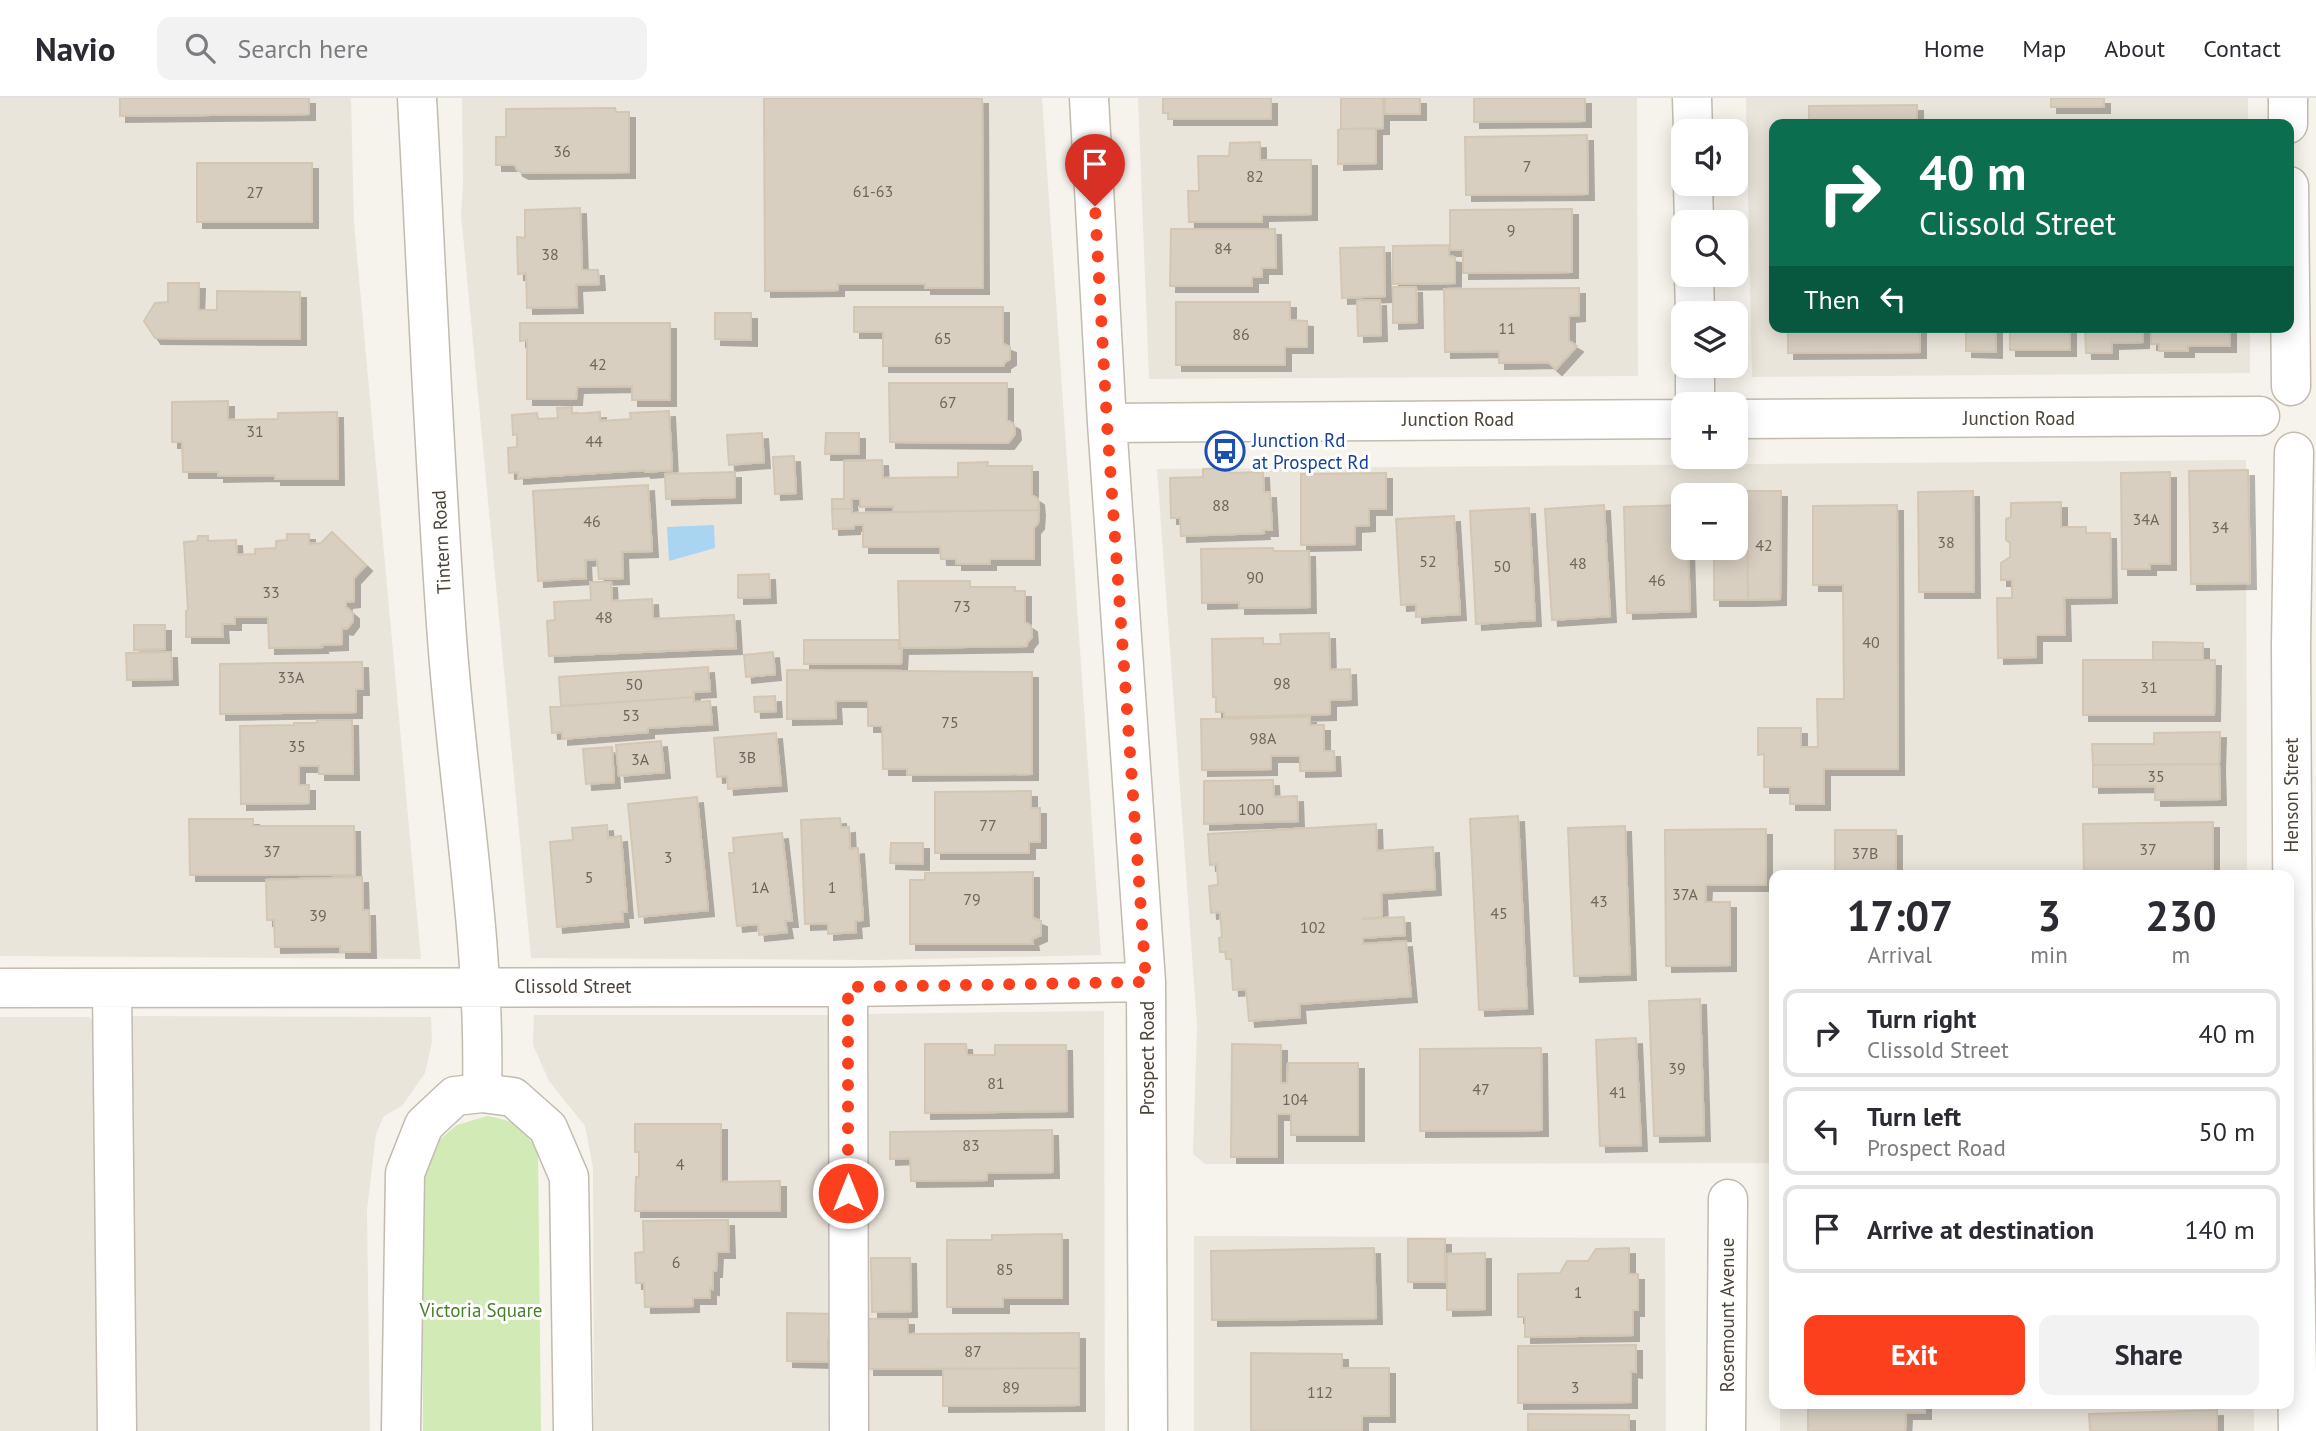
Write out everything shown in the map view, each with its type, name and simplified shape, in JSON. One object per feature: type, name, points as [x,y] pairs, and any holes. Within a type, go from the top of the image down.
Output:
[{"type":"street","name":"Tintern Road","points":[[417,98],[447,640],[480,986]]},
{"type":"street","name":"Prospect Road","points":[[1089,98],[1107,423],[1146,982],[1149,1431]]},
{"type":"street","points":[[1692,98],[1693,119]]},
{"type":"street","points":[[2288,98],[2288,119]]},
{"type":"street","points":[[2294,254],[2304,391],[2274,392],[2262,407],[2260,416],[2264,434],[2269,441],[2285,451],[2305,447]]},
{"type":"street","name":"Junction Road","points":[[1748,419],[2260,416]]},
{"type":"street","name":"Junction Road","points":[[1107,423],[1671,419]]},
{"type":"street","name":"Henson Street","points":[[2298,1431],[2305,1155],[2305,447]]},
{"type":"street","name":"Clissold Street","points":[[0,988],[848,987],[1146,982]]},
{"type":"street","points":[[480,986],[482,1093]]},
{"type":"street","points":[[848,987],[849,1431]]},
{"type":"street","points":[[112,989],[117,1431]]},
{"type":"street","points":[[401,1431],[405,1173],[424,1125],[455,1096],[482,1093],[513,1097],[548,1128],[569,1177],[573,1431]]},
{"type":"street","name":"Rosemount Avenue","points":[[1726,1431],[1728,1199]]},
{"type":"shaded area","points":[[0,98],[351,98],[354,223],[421,959],[0,956]]},
{"type":"shaded area","points":[[462,98],[1042,98],[1101,955],[877,960],[531,958],[461,214]]},
{"type":"shaded area","points":[[1138,98],[1637,98],[1638,376],[1149,379]]},
{"type":"shaded area","points":[[1746,98],[2248,98],[2248,119],[1769,119],[1769,333],[2250,333],[2250,373],[1752,377]]},
{"type":"shaded area","points":[[2246,460],[2247,870],[1769,870],[1769,1163],[1205,1164],[1193,1154],[1197,1025],[1157,469],[1671,465],[1671,469],[1748,469],[1748,464]]},
{"type":"shaded area","points":[[1104,1011],[1105,1431],[861,1431],[859,1014]]},
{"type":"shaded area","points":[[534,1015],[836,1015],[834,1431],[594,1431],[593,1168],[585,1126],[549,1081],[533,1045]]},
{"type":"shaded area","points":[[127,1016],[431,1017],[432,1042],[425,1073],[402,1106],[384,1116],[376,1134],[367,1210],[370,1431],[126,1431]]},
{"type":"shaded area","points":[[0,1017],[89,1017],[101,1028],[104,1431],[0,1431]]},
{"type":"shaded area","points":[[1194,1236],[1665,1238],[1666,1431],[1194,1431]]},
{"type":"shaded area","points":[[1780,1409],[2254,1409],[2254,1431],[1780,1431]]},
{"type":"green space","name":"Victoria Square","points":[[487,1116],[506,1120],[517,1126],[538,1151],[541,1431],[423,1431],[422,1189],[432,1146],[457,1125]]},
{"type":"water","points":[[714,525],[715,548],[669,561],[667,527]]},
{"type":"building","points":[[120,98],[309,98],[309,114],[120,116]]},
{"type":"building","points":[[764,98],[982,98],[983,288],[925,288],[925,284],[838,284],[838,290],[765,291]]},
{"type":"building","points":[[1163,98],[1271,98],[1271,119],[1168,119],[1168,113],[1163,113]]},
{"type":"building","points":[[1341,98],[1383,98],[1383,128],[1341,129]]},
{"type":"building","points":[[1385,98],[1420,98],[1420,114],[1385,114]]},
{"type":"building","points":[[1474,98],[1585,98],[1585,121],[1474,122]]},
{"type":"building","points":[[2051,98],[2104,98],[2104,107],[2051,107]]},
{"type":"building","points":[[1917,105],[1917,119],[1809,119],[1809,106]]},
{"type":"building","points":[[615,108],[616,112],[629,112],[629,172],[523,173],[517,170],[515,165],[496,165],[496,137],[506,137],[506,109]]},
{"type":"building","points":[[1376,129],[1376,163],[1338,164],[1338,130]]},
{"type":"building","points":[[1587,135],[1588,194],[1466,195],[1465,137]]},
{"type":"building","points":[[1260,142],[1260,160],[1311,160],[1311,214],[1262,215],[1262,222],[1189,222],[1188,191],[1199,191],[1198,156],[1229,156],[1230,143]]},
{"type":"building","points":[[197,163],[312,163],[312,222],[197,222]]},
{"type":"building","points":[[580,208],[582,270],[598,270],[599,284],[576,285],[577,307],[527,308],[526,273],[518,274],[517,237],[525,238],[525,210]]},
{"type":"building","points":[[1572,209],[1572,272],[1463,273],[1463,250],[1450,250],[1450,210]]},
{"type":"building","points":[[1171,229],[1275,229],[1276,268],[1262,268],[1262,277],[1252,277],[1252,286],[1170,286]]},
{"type":"building","points":[[1449,245],[1449,256],[1455,257],[1455,283],[1393,284],[1393,246]]},
{"type":"building","points":[[1384,247],[1385,296],[1342,298],[1340,248]]},
{"type":"building","points":[[168,283],[199,283],[198,310],[217,310],[217,291],[300,292],[300,339],[155,338],[144,321],[155,303],[168,302]]},
{"type":"building","points":[[1393,287],[1416,287],[1417,322],[1393,323]]},
{"type":"building","points":[[1579,288],[1579,315],[1569,316],[1569,341],[1577,346],[1556,369],[1548,362],[1499,363],[1499,351],[1445,352],[1444,289]]},
{"type":"building","points":[[1380,300],[1381,335],[1358,336],[1357,301]]},
{"type":"building","points":[[1176,302],[1290,302],[1290,320],[1307,321],[1307,347],[1285,347],[1285,365],[1176,365]]},
{"type":"building","points":[[854,307],[1003,307],[1003,344],[1010,347],[1010,359],[1004,366],[883,366],[883,332],[854,332]]},
{"type":"building","points":[[715,313],[751,313],[751,340],[715,339]]},
{"type":"building","points":[[520,323],[670,323],[670,400],[632,400],[632,386],[577,387],[576,399],[527,399],[527,340],[520,341]]},
{"type":"building","points":[[1788,333],[1920,333],[1920,352],[1788,353]]},
{"type":"building","points":[[1966,333],[1996,333],[1996,352],[1966,351]]},
{"type":"building","points":[[2010,333],[2070,333],[2070,350],[2010,350]]},
{"type":"building","points":[[2085,333],[2143,333],[2143,342],[2112,343],[2112,353],[2086,353]]},
{"type":"building","points":[[2151,333],[2230,333],[2230,346],[2188,346],[2188,351],[2159,351],[2159,344],[2151,344]]},
{"type":"building","points":[[889,383],[1007,383],[1007,420],[1014,424],[1015,434],[1008,443],[890,442]]},
{"type":"building","points":[[228,401],[228,420],[278,419],[278,413],[337,412],[338,479],[275,479],[275,475],[218,476],[218,472],[183,472],[182,442],[172,442],[172,402]]},
{"type":"building","points":[[572,407],[572,414],[600,412],[600,421],[631,419],[630,413],[669,411],[672,470],[518,478],[518,472],[509,473],[508,448],[517,447],[512,415],[537,413],[538,419],[558,418],[557,408]]},
{"type":"building","points":[[762,433],[764,462],[729,465],[727,435]]},
{"type":"building","points":[[826,433],[859,433],[859,454],[825,454]]},
{"type":"building","points":[[794,456],[796,493],[775,494],[773,457]]},
{"type":"building","points":[[882,460],[883,478],[958,477],[958,463],[988,462],[987,466],[1032,466],[1032,495],[1038,499],[1039,510],[893,512],[893,506],[860,507],[860,499],[851,499],[852,509],[832,509],[832,499],[844,499],[844,461]]},
{"type":"building","points":[[1229,468],[1230,473],[1263,472],[1264,492],[1270,492],[1272,530],[1263,530],[1264,533],[1181,536],[1180,518],[1171,518],[1170,478],[1203,477],[1203,469]]},
{"type":"building","points":[[2248,470],[2250,583],[2191,584],[2189,471]]},
{"type":"building","points":[[735,472],[735,497],[666,499],[665,474]]},
{"type":"building","points":[[2170,472],[2170,564],[2150,564],[2150,569],[2122,569],[2121,473]]},
{"type":"building","points":[[1386,473],[1386,509],[1369,509],[1369,525],[1355,526],[1355,544],[1301,545],[1301,474]]},
{"type":"building","points":[[648,485],[652,551],[622,552],[623,578],[599,579],[597,559],[585,560],[586,578],[538,581],[533,491]]},
{"type":"building","points":[[1748,491],[1781,491],[1780,599],[1748,600]]},
{"type":"building","points":[[1973,491],[1974,592],[1919,592],[1918,492]]},
{"type":"building","points":[[2061,502],[2061,527],[2086,527],[2086,533],[2110,533],[2111,597],[2064,598],[2065,635],[2036,635],[2036,657],[1998,658],[1997,598],[2012,598],[2012,580],[2001,580],[2001,563],[2010,557],[2010,543],[2006,540],[2006,519],[2011,517],[2011,503]]},
{"type":"building","points":[[1604,505],[1610,616],[1552,620],[1545,509]]},
{"type":"building","points":[[1671,505],[1671,560],[1688,560],[1690,611],[1627,613],[1624,507]]},
{"type":"building","points":[[1897,505],[1898,769],[1824,769],[1824,804],[1790,804],[1790,787],[1764,787],[1764,754],[1758,755],[1758,728],[1801,728],[1801,747],[1818,747],[1817,699],[1844,699],[1843,585],[1813,585],[1813,506]]},
{"type":"building","points":[[1529,508],[1535,620],[1476,624],[1470,511]]},
{"type":"building","points":[[832,509],[852,509],[852,513],[1039,510],[1038,523],[1034,528],[1034,559],[990,559],[990,564],[956,564],[956,559],[941,559],[940,547],[863,547],[863,525],[833,529]]},
{"type":"building","points":[[1454,516],[1460,614],[1416,617],[1416,604],[1401,605],[1396,519]]},
{"type":"building","points":[[332,532],[366,565],[354,578],[354,601],[346,602],[346,607],[353,613],[353,621],[347,629],[342,628],[342,644],[269,648],[268,617],[235,617],[235,624],[222,624],[223,637],[186,637],[188,610],[184,542],[197,541],[198,536],[208,536],[208,541],[236,540],[237,555],[255,554],[255,549],[276,548],[276,541],[287,540],[287,534],[309,534],[309,544],[321,543]]},
{"type":"building","points":[[1273,548],[1274,551],[1309,551],[1310,607],[1239,608],[1239,602],[1202,603],[1201,549]]},
{"type":"building","points":[[1714,560],[1748,560],[1748,600],[1714,600]]},
{"type":"building","points":[[769,574],[770,597],[738,598],[738,575]]},
{"type":"building","points":[[898,581],[970,581],[970,587],[1015,587],[1015,591],[1025,591],[1025,622],[1031,626],[1032,637],[1027,646],[900,648]]},
{"type":"building","points":[[590,582],[611,582],[612,601],[652,599],[653,619],[734,615],[736,648],[549,656],[547,621],[555,620],[554,602],[591,600]]},
{"type":"building","points":[[134,625],[165,625],[165,649],[134,650]]},
{"type":"building","points":[[1329,633],[1330,670],[1350,669],[1351,699],[1330,700],[1330,714],[1224,717],[1224,712],[1216,712],[1216,697],[1213,697],[1212,639],[1263,638],[1263,644],[1281,644],[1280,634]]},
{"type":"building","points":[[804,640],[899,640],[899,649],[902,648],[901,664],[804,664]]},
{"type":"building","points":[[2153,642],[2203,643],[2203,660],[2153,660]]},
{"type":"building","points":[[171,652],[172,679],[127,680],[126,653]]},
{"type":"building","points":[[773,652],[775,674],[746,677],[744,655]]},
{"type":"building","points":[[2083,660],[2215,660],[2214,715],[2083,715]]},
{"type":"building","points":[[362,662],[363,689],[356,689],[356,712],[220,714],[220,664]]},
{"type":"building","points":[[708,667],[710,691],[694,692],[694,697],[561,706],[559,677]]},
{"type":"building","points":[[787,670],[1032,672],[1032,774],[907,775],[907,769],[883,769],[882,726],[868,726],[868,701],[835,701],[836,718],[787,719]]},
{"type":"building","points":[[775,696],[776,711],[755,712],[754,697]]},
{"type":"building","points":[[694,697],[694,702],[710,701],[712,724],[648,728],[648,732],[562,739],[562,732],[552,733],[550,707]]},
{"type":"building","points":[[1310,717],[1310,725],[1324,725],[1324,751],[1334,751],[1335,770],[1300,771],[1300,756],[1271,756],[1271,769],[1202,770],[1201,719]]},
{"type":"building","points":[[317,720],[352,720],[353,774],[319,774],[319,766],[299,766],[299,785],[309,785],[309,803],[241,804],[240,726],[294,725],[317,723]]},
{"type":"building","points":[[2220,732],[2219,764],[2093,765],[2092,744],[2154,744],[2154,733]]},
{"type":"building","points":[[776,733],[781,785],[728,789],[727,776],[717,777],[714,738]]},
{"type":"building","points":[[661,741],[664,772],[619,776],[616,745]]},
{"type":"building","points":[[612,747],[614,782],[586,784],[583,749]]},
{"type":"building","points":[[2219,764],[2220,799],[2155,800],[2155,786],[2093,787],[2093,765]]},
{"type":"building","points":[[1273,780],[1274,797],[1297,796],[1298,821],[1204,824],[1204,781]]},
{"type":"building","points":[[1031,791],[1031,808],[1040,808],[1040,842],[1029,842],[1029,853],[935,853],[935,792]]},
{"type":"building","points":[[697,797],[708,910],[639,917],[628,804]]},
{"type":"building","points":[[1518,816],[1527,1008],[1479,1010],[1470,819]]},
{"type":"building","points":[[840,818],[841,828],[849,827],[850,849],[858,848],[863,920],[855,921],[856,932],[828,934],[828,923],[805,924],[801,820]]},
{"type":"building","points":[[189,819],[253,819],[253,826],[354,826],[355,875],[190,875]]},
{"type":"building","points":[[2213,822],[2213,870],[2084,870],[2083,824]]},
{"type":"building","points":[[1376,824],[1377,851],[1433,847],[1435,889],[1381,893],[1382,917],[1362,919],[1404,917],[1405,935],[1363,938],[1363,944],[1406,941],[1411,996],[1299,1004],[1300,1017],[1249,1021],[1246,989],[1233,990],[1231,959],[1226,959],[1226,952],[1220,952],[1220,912],[1211,913],[1209,886],[1218,885],[1217,864],[1210,865],[1208,834]]},
{"type":"building","points":[[607,825],[608,838],[621,836],[627,912],[622,912],[623,921],[557,927],[550,842],[573,840],[572,828]]},
{"type":"building","points":[[1625,826],[1630,974],[1574,976],[1568,828]]},
{"type":"building","points":[[1766,829],[1766,885],[1706,885],[1705,902],[1730,902],[1730,965],[1666,966],[1665,830]]},
{"type":"building","points":[[1835,830],[1896,830],[1896,870],[1835,870]]},
{"type":"building","points":[[782,833],[792,921],[785,921],[787,932],[759,935],[758,924],[737,926],[729,853],[734,853],[733,838]]},
{"type":"building","points":[[891,843],[923,843],[923,864],[890,863]]},
{"type":"building","points":[[1033,872],[1033,918],[1041,921],[1041,935],[1032,939],[1033,944],[910,944],[910,880],[925,880],[925,873]]},
{"type":"building","points":[[362,877],[363,910],[369,910],[370,952],[340,952],[340,946],[275,947],[274,920],[267,920],[266,880]]},
{"type":"building","points":[[1700,999],[1704,1135],[1654,1136],[1649,1001]]},
{"type":"building","points":[[1636,1038],[1641,1145],[1600,1146],[1596,1040]]},
{"type":"building","points":[[925,1044],[966,1044],[967,1055],[995,1055],[995,1045],[1066,1045],[1067,1111],[925,1113]]},
{"type":"building","points":[[1232,1044],[1281,1045],[1281,1083],[1287,1083],[1288,1063],[1358,1063],[1358,1135],[1291,1135],[1291,1114],[1277,1114],[1277,1157],[1231,1157]]},
{"type":"building","points":[[1541,1048],[1542,1130],[1420,1131],[1420,1049]]},
{"type":"building","points":[[635,1124],[721,1124],[721,1182],[780,1181],[780,1211],[635,1211],[639,1152],[635,1152]]},
{"type":"building","points":[[1052,1130],[1053,1172],[987,1173],[987,1180],[911,1181],[910,1158],[890,1159],[890,1132]]},
{"type":"building","points":[[728,1220],[729,1252],[717,1252],[710,1298],[693,1298],[693,1306],[645,1307],[644,1283],[636,1283],[635,1253],[644,1252],[643,1221]]},
{"type":"building","points":[[1062,1234],[1062,1298],[1003,1298],[1003,1307],[947,1307],[947,1240],[992,1240],[992,1235]]},
{"type":"building","points":[[1408,1239],[1445,1239],[1445,1282],[1408,1282]]},
{"type":"building","points":[[1374,1248],[1376,1318],[1212,1320],[1211,1251]]},
{"type":"building","points":[[1629,1248],[1629,1274],[1638,1274],[1638,1310],[1633,1310],[1633,1335],[1525,1337],[1525,1317],[1518,1317],[1518,1274],[1560,1273],[1567,1261],[1588,1261],[1596,1249]]},
{"type":"building","points":[[1485,1253],[1485,1309],[1447,1310],[1447,1254]]},
{"type":"building","points":[[871,1258],[910,1258],[911,1311],[872,1312]]},
{"type":"building","points":[[787,1313],[836,1314],[836,1339],[828,1339],[828,1362],[787,1361]]},
{"type":"building","points":[[868,1319],[908,1319],[908,1334],[1079,1333],[1079,1368],[868,1369]]},
{"type":"building","points":[[1636,1345],[1636,1372],[1631,1371],[1631,1402],[1518,1403],[1518,1346]]},
{"type":"building","points":[[1251,1353],[1342,1354],[1342,1368],[1389,1368],[1389,1416],[1362,1416],[1362,1431],[1251,1431]]},
{"type":"building","points":[[1079,1368],[1079,1405],[943,1406],[943,1369]]},
{"type":"building","points":[[1808,1409],[1925,1409],[1925,1413],[1906,1413],[1905,1431],[1808,1431]]},
{"type":"building","points":[[2217,1410],[2217,1431],[2090,1431],[2089,1414]]},
{"type":"building","points":[[1528,1414],[1629,1415],[1629,1431],[1528,1431]]},
{"type":"place","name":"Junction Rd at Prospect Rd","points":[[1225,451]]},
{"type":"route","points":[[848,1193],[848,987],[1146,982],[1107,423],[1095,206]]}]
